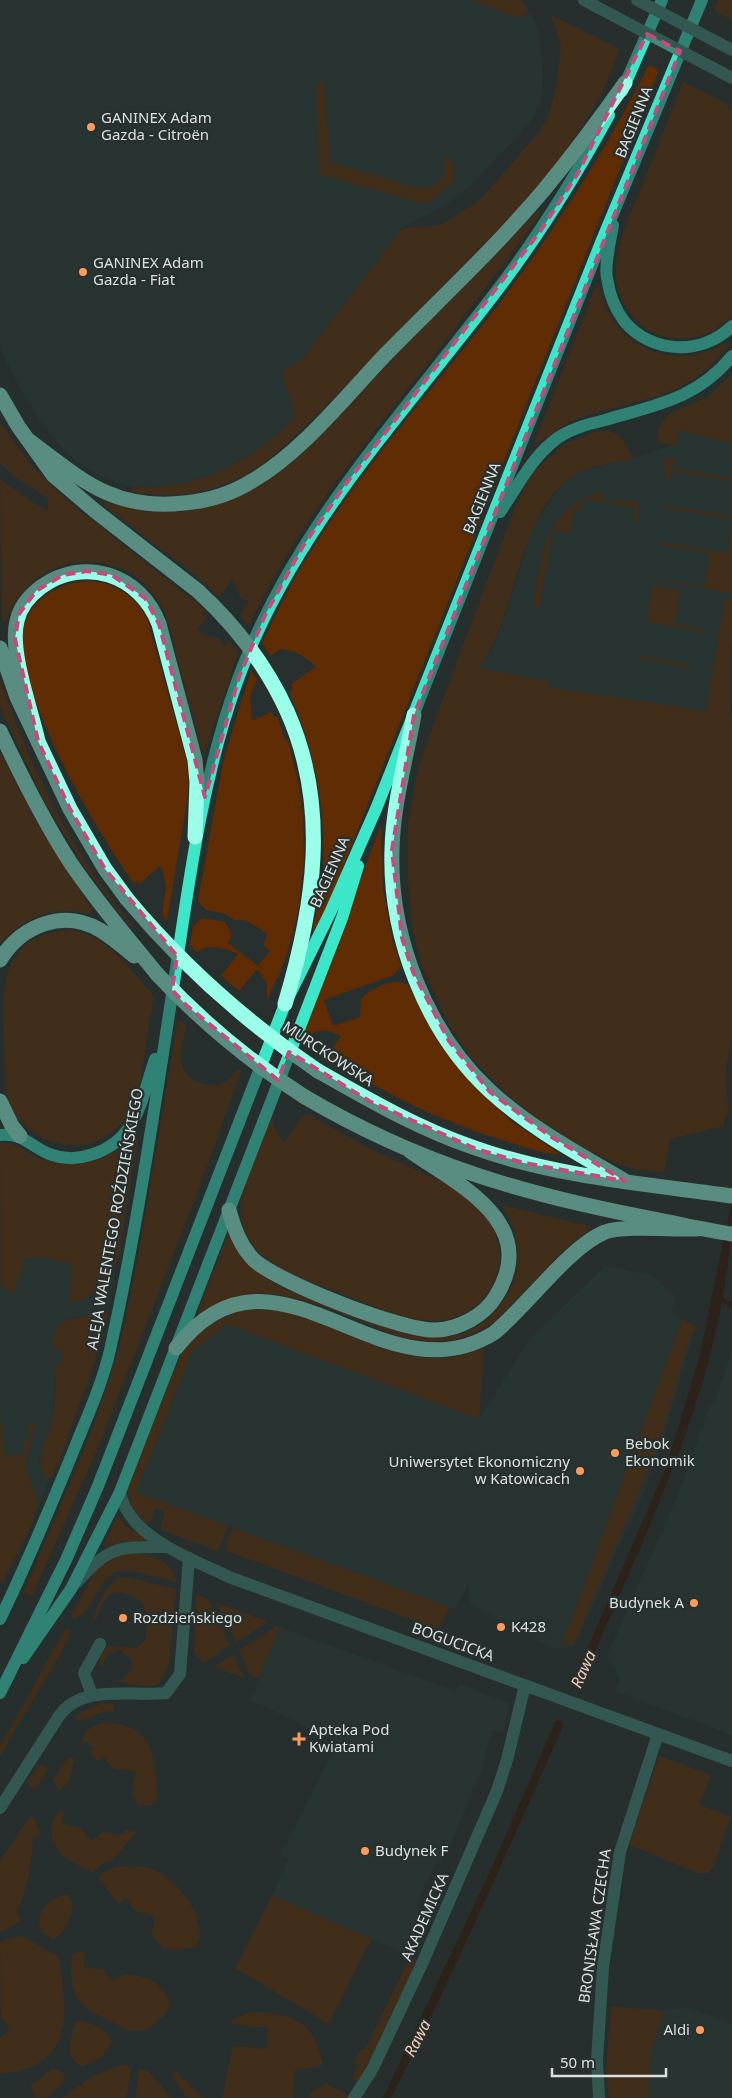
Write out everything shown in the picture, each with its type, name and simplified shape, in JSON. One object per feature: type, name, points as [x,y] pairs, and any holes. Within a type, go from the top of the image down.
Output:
[{"type":"highway","points":[[27,439],[89,486],[128,501],[170,504],[201,501],[220,496],[253,481],[278,463],[318,426],[502,235],[542,192],[579,147],[626,83]]},
{"type":"highway","points":[[0,395],[44,466],[67,487],[198,591],[246,642],[261,664],[287,711],[299,742],[309,785],[314,850],[310,897],[300,952],[284,1004]]},
{"type":"highway","points":[[38,741],[17,656],[15,639],[19,614],[26,601],[36,591],[63,575],[87,571],[112,575],[136,589],[145,598],[154,611],[159,624],[195,760],[197,782],[196,837]]},
{"type":"highway","points":[[0,648],[17,697],[38,741]]},
{"type":"highway","points":[[414,715],[394,826],[392,850],[397,913],[413,972],[449,1041],[470,1070],[490,1092],[550,1136],[625,1181]]},
{"type":"highway","points":[[0,731],[36,805],[70,862],[127,945],[186,1005],[228,1042],[270,1075],[352,1125],[410,1151],[526,1191],[658,1225],[732,1234]]},
{"type":"highway","name":"MURCKOWSKA","points":[[38,741],[70,809],[105,869],[127,899],[173,952],[215,992],[276,1042],[318,1071],[392,1113],[476,1149],[524,1163],[598,1178],[732,1196]]},
{"type":"highway","points":[[0,960],[12,943],[24,933],[57,920],[68,919],[91,926],[127,945]]},
{"type":"highway","points":[[0,1101],[12,1126],[20,1136]]},
{"type":"highway","points":[[229,1210],[235,1230],[246,1251],[262,1267],[280,1278],[383,1318],[415,1328],[436,1330],[451,1328],[478,1315],[495,1298],[508,1266],[507,1241],[502,1226],[490,1208],[410,1151]]},
{"type":"highway","points":[[176,1348],[190,1331],[210,1315],[238,1303],[258,1301],[287,1305],[409,1348],[435,1351],[456,1349],[482,1340],[505,1324],[556,1272],[596,1237],[618,1229],[658,1225]]},
{"type":"main road","name":"BAGIENNA","points":[[196,837],[222,727],[238,677],[266,613],[292,564],[335,497],[492,298],[541,230],[578,173],[626,83],[662,0]]},
{"type":"main road","name":"BAGIENNA","points":[[284,1004],[330,913],[376,809],[602,240],[614,216],[702,0]]},
{"type":"main road","points":[[614,216],[606,277],[616,309],[624,321],[646,338],[667,347],[697,346],[717,338],[732,326]]},
{"type":"main road","points":[[485,535],[532,463],[551,443],[571,430],[679,398],[713,378],[732,356]]},
{"type":"main road","points":[[1,1691],[71,1589],[120,1492],[342,918],[376,809]]},
{"type":"main road","name":"ALEJA WALENTEGO ROŹDZIEŃSKIEGO","points":[[0,1619],[67,1467],[108,1356],[138,1202],[196,837]]},
{"type":"main road","points":[[1,1691],[66,1560],[98,1486],[284,1004]]},
{"type":"main road","points":[[0,1135],[20,1136],[43,1152],[67,1158],[84,1157],[103,1152],[113,1145],[130,1126],[139,1111],[167,1029]]},
{"type":"street","points":[[637,0],[732,50]]},
{"type":"street","points":[[590,3],[732,78]]},
{"type":"street","name":"BOGUCICKA","points":[[120,1492],[122,1505],[129,1515],[165,1547],[229,1577],[732,1761]]},
{"type":"street","name":"BOGUCICKA","points":[[71,1589],[96,1562],[113,1550],[131,1547],[165,1547]]},
{"type":"street","points":[[0,1808],[62,1712],[71,1704],[92,1694],[143,1696],[166,1694],[172,1687],[180,1674],[189,1558]]},
{"type":"street","points":[[92,1694],[84,1673],[100,1644]]},
{"type":"street","name":"AKADEMICKA","points":[[354,2098],[372,2070],[421,1966],[497,1790],[507,1760],[525,1685]]},
{"type":"street","name":"BRONISŁAWA CZECHA","points":[[599,2098],[597,2060],[603,1967],[620,1852],[658,1734]]},
{"type":"highlighted area","points":[[647,34],[680,51],[414,715],[392,850],[402,938],[413,972],[449,1041],[490,1092],[550,1136],[625,1181],[524,1163],[476,1149],[371,1102],[289,1052],[278,1080],[186,1005],[172,990],[177,956],[105,869],[70,809],[38,741],[15,639],[19,614],[36,591],[63,575],[87,571],[112,575],[145,598],[159,624],[205,797],[239,677],[266,613],[303,546],[345,485],[541,230],[578,173]]},
{"type":"shaded area","points":[[0,0],[473,0],[517,18],[530,12],[539,33],[543,73],[541,103],[531,122],[471,185],[440,209],[402,228],[304,357],[283,371],[295,416],[288,424],[263,446],[220,472],[173,486],[133,487],[94,472],[70,456],[49,433],[26,399],[4,357],[0,340]]},
{"type":"shaded area","points":[[473,0],[521,0],[530,12],[517,18]]},
{"type":"shaded area","points":[[718,0],[732,0],[732,20],[714,10]]},
{"type":"shaded area","points":[[551,15],[620,49],[604,88],[584,124],[534,190],[328,403],[272,457],[239,478],[206,490],[170,495],[131,492],[133,487],[179,484],[201,479],[222,470],[260,447],[295,417],[282,371],[304,357],[402,228],[441,225],[479,201],[540,131],[550,112],[557,84],[561,47]]},
{"type":"shaded area","points":[[649,65],[659,70],[327,907],[312,935],[320,896],[323,865],[322,814],[314,764],[299,716],[289,692],[293,689],[291,684],[316,667],[295,652],[280,649],[271,656],[262,643],[283,600],[315,544],[343,502],[384,447],[492,313],[536,254],[596,161]]},
{"type":"shaded area","points":[[316,82],[324,82],[330,162],[422,189],[435,185],[444,176],[445,154],[455,166],[454,181],[429,203],[417,202],[319,174]]},
{"type":"shaded area","points":[[683,82],[725,103],[732,110],[732,315],[726,322],[711,332],[694,337],[676,338],[656,334],[637,321],[630,313],[619,293],[616,270],[625,226]]},
{"type":"shaded area","points":[[538,210],[541,213],[511,254],[326,496],[285,559],[249,626],[240,615],[248,601],[241,598],[233,579],[219,597],[195,575],[103,505],[104,502],[150,512],[180,512],[204,508],[243,495],[265,482],[308,446]]},
{"type":"shaded area","points":[[597,283],[611,318],[634,342],[648,349],[663,354],[679,356],[695,355],[726,343],[729,345],[711,364],[694,378],[677,388],[659,396],[577,419],[534,444]]},
{"type":"shaded area","points":[[732,374],[732,443],[679,430],[676,446],[657,442],[658,429],[667,415],[708,397]]},
{"type":"shaded area","points":[[0,423],[31,465],[65,499],[205,610],[202,613],[207,618],[197,630],[209,637],[218,638],[226,646],[229,641],[238,652],[205,752],[201,748],[172,635],[165,615],[151,591],[130,573],[117,567],[91,562],[63,565],[44,573],[27,586],[14,603],[6,622],[2,621],[0,480],[40,507],[47,510],[49,504],[47,497],[15,477],[0,463]]},
{"type":"shaded area","points":[[677,430],[732,440],[732,640],[717,733],[471,691],[479,668],[491,652],[506,614],[533,527],[560,486],[579,472],[634,459],[673,444]]},
{"type":"shaded area","points":[[598,431],[613,433],[621,438],[634,459],[598,466],[578,473],[558,489],[542,510],[530,535],[503,620],[492,646],[479,668],[550,681],[549,687],[706,711],[725,598],[732,600],[730,710],[732,723],[732,1036],[726,1066],[728,1115],[725,1116],[724,1126],[670,1139],[664,1172],[635,1169],[615,1163],[584,1148],[533,1116],[503,1091],[468,1054],[452,1030],[422,968],[412,925],[408,875],[408,824],[419,764],[477,608],[518,500],[532,473],[564,444]]},
{"type":"shaded area","points":[[674,457],[673,468],[732,478],[732,481],[672,471],[670,481],[667,481],[663,459]]},
{"type":"shaded area","points":[[602,492],[604,502],[638,501],[639,520],[634,519],[636,508],[583,499]]},
{"type":"shaded area","points":[[583,499],[581,510],[574,509],[570,533],[553,530],[539,610],[533,603],[544,550],[550,534],[557,521],[568,509]]},
{"type":"shaded area","points":[[666,505],[732,516],[732,519],[665,508]]},
{"type":"shaded area","points":[[732,525],[732,593],[654,580],[654,578],[704,587],[710,553],[659,545],[660,542],[727,553]]},
{"type":"shaded area","points":[[92,581],[117,588],[137,604],[147,618],[189,769],[187,801],[167,921],[162,915],[166,887],[162,868],[159,866],[140,884],[136,881],[134,883],[119,862],[63,764],[32,693],[24,662],[22,637],[25,624],[37,603],[56,589],[80,582]]},
{"type":"shaded area","points":[[652,585],[680,590],[675,624],[703,629],[703,632],[647,622]]},
{"type":"shaded area","points":[[640,656],[691,665],[691,668],[640,659]]},
{"type":"shaded area","points":[[251,671],[257,679],[250,696],[252,721],[271,712],[274,717],[277,716],[285,740],[288,740],[298,782],[303,815],[304,859],[299,905],[292,938],[278,979],[276,979],[267,1002],[267,983],[257,969],[239,991],[221,976],[238,954],[222,948],[212,947],[197,952],[190,946],[193,926],[202,918],[225,922],[232,934],[228,943],[258,966],[270,951],[263,944],[267,936],[266,933],[245,920],[235,920],[225,914],[206,910],[198,901],[224,758]]},
{"type":"shaded area","points":[[0,679],[25,745],[55,809],[91,869],[133,926],[131,928],[84,867],[43,799],[0,707]]},
{"type":"shaded area","points":[[0,751],[35,820],[93,911],[90,914],[64,911],[41,915],[20,926],[0,943]]},
{"type":"shaded area","points":[[381,825],[383,889],[392,938],[401,966],[394,975],[324,1000],[333,1026],[360,1017],[361,999],[370,991],[389,983],[402,982],[407,984],[443,1047],[474,1086],[511,1121],[560,1154],[538,1151],[466,1128],[419,1108],[374,1085],[330,1059],[329,1054],[341,1036],[326,1031],[316,1031],[304,1041],[301,1039]]},
{"type":"shaded area","points":[[71,930],[84,933],[107,946],[127,965],[154,996],[139,1088],[132,1108],[123,1122],[111,1133],[97,1141],[77,1145],[52,1142],[40,1137],[20,1121],[8,1098],[4,1070],[4,1001],[10,966],[18,952],[30,941],[48,934]]},
{"type":"shaded area","points":[[178,1019],[186,1025],[182,1047],[182,1063],[183,1068],[190,1077],[200,1083],[213,1086],[224,1083],[238,1069],[241,1071],[200,1186],[98,1448],[32,1596],[24,1592],[90,1435],[119,1349],[138,1258]]},
{"type":"shaded area","points":[[273,1112],[273,1126],[284,1143],[302,1116],[308,1114],[375,1151],[458,1190],[475,1203],[491,1223],[497,1239],[499,1255],[498,1270],[494,1281],[482,1300],[462,1314],[446,1319],[428,1320],[411,1318],[375,1307],[304,1280],[279,1268],[268,1260],[249,1240],[243,1228],[241,1202],[242,1189]]},
{"type":"shaded area","points":[[135,1137],[138,1139],[119,1255],[112,1273],[102,1287],[88,1297],[70,1304],[71,1263],[42,1257],[25,1259],[13,1295],[1,1286],[0,1143],[13,1144],[32,1155],[46,1160],[73,1164],[99,1159]]},
{"type":"shaded area","points":[[503,1205],[592,1227],[565,1249],[494,1322],[463,1337],[441,1341],[407,1339],[304,1301],[262,1294],[242,1295],[197,1314],[228,1234],[258,1272],[290,1291],[395,1330],[415,1335],[454,1336],[473,1329],[490,1316],[500,1306],[511,1287],[517,1267],[518,1255],[513,1230]]},
{"type":"shaded area","points":[[42,1257],[71,1263],[70,1304],[93,1294],[115,1271],[108,1313],[100,1309],[89,1315],[66,1320],[61,1349],[69,1355],[62,1364],[55,1365],[52,1422],[39,1464],[49,1481],[34,1520],[36,1497],[25,1466],[35,1425],[24,1454],[3,1457],[0,1404],[0,1285],[13,1295],[26,1258]]},
{"type":"shaded area","points":[[605,1266],[653,1276],[676,1297],[671,1312],[694,1331],[660,1449],[643,1494],[574,1647],[551,1648],[470,1604],[468,1583],[455,1609],[136,1492],[192,1351],[227,1324],[479,1419],[530,1339]]},
{"type":"shaded area","points":[[248,1308],[290,1313],[315,1321],[362,1341],[408,1356],[432,1358],[457,1356],[484,1348],[479,1419],[227,1324],[192,1351],[136,1492],[228,1526],[218,1551],[162,1530],[161,1526],[165,1511],[155,1508],[151,1521],[146,1523],[131,1509],[127,1487],[183,1349],[210,1323]]},
{"type":"shaded area","points":[[100,1309],[108,1313],[94,1364],[59,1462],[52,1476],[47,1481],[41,1465],[41,1458],[54,1408],[55,1365],[62,1364],[61,1355],[69,1355],[61,1353],[60,1349],[53,1349],[54,1336],[57,1328],[62,1323],[92,1314]]},
{"type":"shaded area","points":[[682,1319],[698,1329],[691,1334],[658,1448],[574,1644],[562,1645]]},
{"type":"shaded area","points":[[732,1351],[732,1735],[615,1691],[620,1678],[607,1656],[679,1493],[711,1401],[715,1402]]},
{"type":"shaded area","points":[[0,1404],[4,1456],[24,1454],[23,1440],[29,1440],[28,1423],[35,1423],[25,1466],[36,1497],[36,1511],[31,1527],[3,1582],[0,1581]]},
{"type":"shaded area","points":[[117,1515],[128,1528],[145,1538],[145,1541],[126,1541],[104,1546]]},
{"type":"shaded area","points":[[233,1528],[450,1607],[439,1628],[435,1628],[224,1550]]},
{"type":"shaded area","points":[[135,1552],[148,1555],[167,1564],[176,1582],[130,1570],[115,1572],[104,1581],[88,1609],[74,1620],[71,1615],[97,1569],[112,1557]]},
{"type":"shaded area","points":[[120,1578],[130,1578],[176,1589],[169,1664],[159,1684],[150,1686],[127,1685],[127,1682],[116,1681],[124,1679],[133,1666],[131,1659],[120,1650],[108,1653],[102,1667],[99,1664],[102,1653],[108,1646],[136,1648],[145,1641],[147,1620],[145,1608],[141,1602],[129,1595],[113,1593],[109,1595],[94,1622],[96,1610],[106,1590]]},
{"type":"shaded area","points":[[196,1595],[208,1599],[230,1645],[204,1663],[194,1653]]},
{"type":"shaded area","points":[[216,1602],[268,1622],[236,1642]]},
{"type":"shaded area","points":[[277,1626],[279,1627],[259,1678],[250,1675],[239,1650]]},
{"type":"shaded area","points":[[66,1627],[70,1632],[69,1639],[0,1756],[0,1747]]},
{"type":"shaded area","points":[[279,1627],[456,1691],[459,1684],[510,1703],[503,1732],[492,1730],[482,1769],[450,1846],[441,1862],[437,1860],[421,1895],[417,1907],[422,1909],[402,1953],[272,1895],[289,1859],[280,1854],[338,1742],[251,1700]]},
{"type":"shaded area","points":[[233,1654],[244,1678],[214,1667]]},
{"type":"shaded area","points":[[102,1703],[114,1704],[113,1712],[106,1711],[80,1721],[74,1716]]},
{"type":"shaded area","points":[[107,1722],[124,1725],[136,1731],[150,1747],[158,1798],[151,1805],[139,1805],[132,1794],[136,1772],[112,1768],[104,1757],[98,1761],[90,1752],[93,1749],[87,1741],[82,1744],[84,1735],[90,1728]]},
{"type":"shaded area","points":[[659,1756],[711,1775],[700,1805],[731,1817],[713,1867],[708,1873],[698,1873],[629,1845]]},
{"type":"shaded area","points":[[70,1758],[74,1759],[69,1782],[58,1791],[53,1780],[64,1762]]},
{"type":"shaded area","points":[[40,1764],[48,1769],[36,1789],[33,1789],[27,1782]]},
{"type":"shaded area","points":[[64,1810],[62,1824],[81,1828],[91,1841],[103,1832],[123,1835],[125,1830],[136,1832],[112,1861],[103,1863],[93,1872],[75,1864],[55,1846],[52,1839],[51,1825],[53,1819]]},
{"type":"shaded area","points":[[30,1816],[35,1819],[40,1835],[33,1836],[29,1876],[16,1913],[21,1920],[0,1933],[0,1861]]},
{"type":"shaded area","points":[[117,1867],[148,1868],[159,1872],[179,1889],[188,1900],[198,1924],[199,1936],[196,1947],[174,1950],[163,1948],[152,1935],[155,1916],[135,1911],[126,1898],[119,1904],[98,1878],[105,1871]]},
{"type":"shaded area","points":[[64,1895],[69,1895],[72,1907],[71,1913],[63,1932],[53,1940],[41,1932],[41,1914],[47,1904]]},
{"type":"shaded area","points":[[272,1895],[371,1939],[329,2024],[235,1968]]},
{"type":"shaded area","points":[[22,1936],[59,1957],[64,1999],[64,2018],[61,2035],[54,2049],[42,2061],[24,2069],[0,2074],[0,2038],[11,2029],[1,2017],[0,1942]]},
{"type":"shaded area","points":[[80,1952],[85,1953],[84,1967],[103,1970],[113,1982],[124,1974],[146,1978],[158,1985],[171,2004],[167,2012],[150,2027],[137,2031],[125,2028],[89,2010],[77,1997],[72,1982],[72,1955]]},
{"type":"shaded area","points":[[410,1957],[417,1960],[359,2082],[352,2078],[358,2065],[354,2063],[361,2049],[365,2050]]},
{"type":"shaded area","points":[[611,2006],[664,2011],[651,2052],[648,2098],[609,2098],[606,2071]]},
{"type":"shaded area","points":[[688,2008],[732,2024],[732,2098],[648,2098],[651,2052],[664,2011]]},
{"type":"shaded area","points":[[264,2012],[288,2017],[305,2026],[316,2041],[323,2065],[295,2070],[293,2098],[222,2098],[233,2046],[266,2049],[268,2028],[233,2024],[230,2021],[248,2013]]},
{"type":"shaded area","points":[[80,2020],[98,2028],[113,2041],[103,2056],[83,2067],[72,2059],[70,2054],[70,2042],[75,2022]]},
{"type":"shaded area","points":[[122,2065],[129,2067],[131,2071],[126,2098],[62,2098],[93,2076]]},
{"type":"shaded area","points":[[52,2069],[57,2069],[64,2074],[63,2083],[47,2098],[36,2098],[32,2092],[31,2085]]},
{"type":"shaded area","points":[[141,2069],[149,2072],[172,2098],[136,2098],[138,2071]]},
{"type":"shaded area","points":[[172,2069],[204,2098],[187,2098],[174,2079]]},
{"type":"shaded area","points":[[327,2084],[350,2096],[347,2098],[309,2098],[319,2087]]},
{"type":"water","name":"Rawa","points":[[732,1199],[729,1258],[719,1317],[704,1376],[686,1433],[664,1490],[545,1767],[470,1933],[391,2098],[383,2098],[492,1867],[666,1468],[700,1355]]},
{"type":"pier","points":[[572,1679],[584,1683],[566,1724],[554,1719]]},
{"type":"waterway","points":[[719,1297],[732,1306]]},
{"type":"place","name":"GANINEX Adam Gazda - Citroën","points":[[91,127]]},
{"type":"place","name":"GANINEX Adam Gazda - Fiat","points":[[83,272]]},
{"type":"place","name":"Bebok Ekonomik","points":[[615,1453]]},
{"type":"place","name":"Uniwersytet Ekonomiczny w Katowicach","points":[[580,1471]]},
{"type":"place","name":"Budynek A","points":[[694,1603]]},
{"type":"place","name":"Rozdzieńskiego","points":[[123,1618]]},
{"type":"place","name":"K428","points":[[501,1627]]},
{"type":"place","name":"Apteka Pod Kwiatami","points":[[299,1739]]},
{"type":"place","name":"Budynek F","points":[[365,1851]]},
{"type":"place","name":"Aldi","points":[[700,2030]]}]
